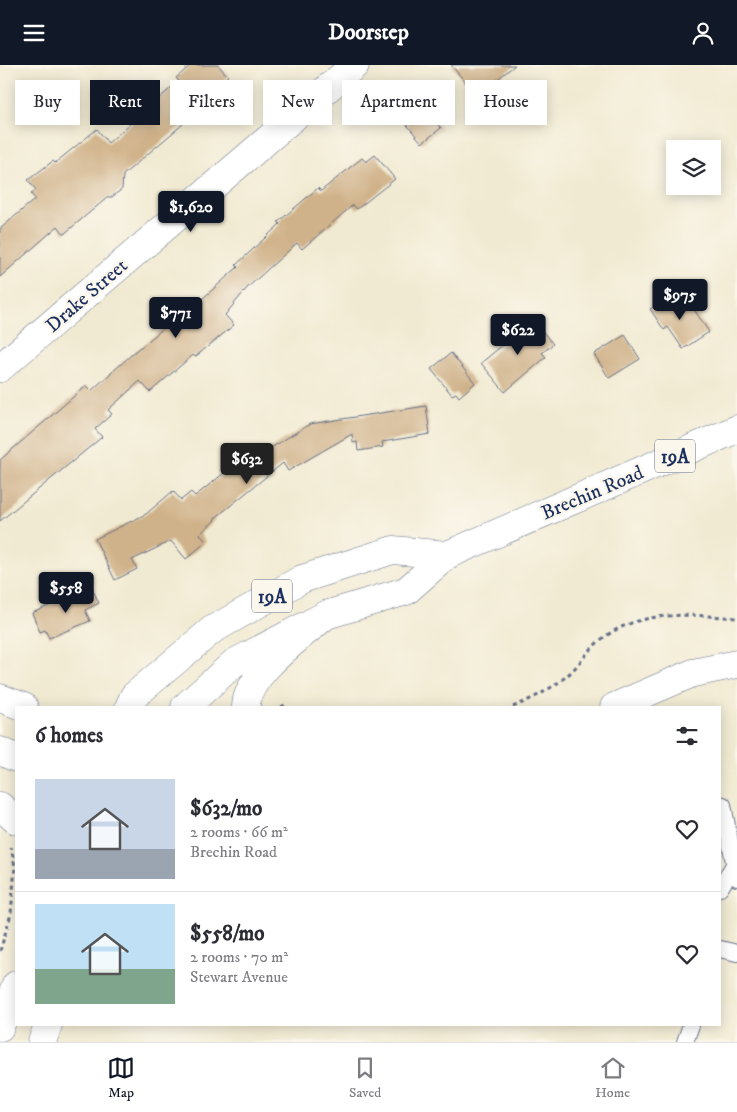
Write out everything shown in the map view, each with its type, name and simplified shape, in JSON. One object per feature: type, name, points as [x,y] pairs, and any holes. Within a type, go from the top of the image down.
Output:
[{"type":"main road","name":"Drake Street","points":[[0,368],[355,65]]},
{"type":"main road","name":"Brechin Road","points":[[186,706],[234,663],[326,615],[406,591],[446,555],[737,429]]},
{"type":"main road","name":"Brechin Road","points":[[129,706],[134,696],[212,630],[302,579],[393,550],[446,555]]},
{"type":"main road","points":[[246,706],[252,684],[273,660],[326,615]]},
{"type":"main road","points":[[616,706],[693,673],[737,664]]},
{"type":"main road","points":[[0,698],[21,706]]},
{"type":"main road","points":[[0,751],[15,758]]},
{"type":"main road","points":[[0,806],[12,830]]},
{"type":"main road","points":[[0,1027],[15,988]]},
{"type":"main road","points":[[42,1042],[48,1026]]},
{"type":"lane","points":[[721,804],[723,805],[732,865],[721,886]]},
{"type":"lane","points":[[721,821],[732,865]]},
{"type":"lane","points":[[721,836],[732,865]]},
{"type":"lane","points":[[721,848],[732,865]]},
{"type":"lane","points":[[721,872],[732,865]]},
{"type":"lane","points":[[721,878],[732,865]]},
{"type":"lane","points":[[721,949],[737,953]]},
{"type":"lane","points":[[686,1042],[691,1026]]},
{"type":"path","points":[[514,706],[553,687],[572,671],[606,635],[628,624],[656,617],[684,615],[737,617]]},
{"type":"path","points":[[0,951],[12,905],[15,867],[12,830]]},
{"type":"building","points":[[191,65],[218,65],[228,76],[223,80],[178,80],[176,78]]},
{"type":"building","points":[[451,65],[515,65],[497,80],[465,80],[465,82]]},
{"type":"building","points":[[170,89],[170,125],[182,125],[123,175],[122,189],[112,197],[108,197],[64,234],[58,226],[0,277],[0,229],[35,199],[31,194],[36,190],[28,180],[53,161],[55,163],[97,129],[108,143],[129,125],[160,125],[160,98]]},
{"type":"building","points":[[407,125],[439,125],[441,128],[422,143]]},
{"type":"building","points":[[375,155],[395,179],[357,209],[353,205],[302,249],[297,243],[247,288],[225,315],[234,325],[195,357],[193,355],[150,392],[140,381],[108,410],[112,414],[95,429],[102,437],[0,521],[0,460],[86,386],[91,391],[191,305],[193,307],[238,267],[236,265],[280,224],[278,222],[318,188],[321,191],[362,158],[366,162]]},
{"type":"building","points":[[685,296],[709,332],[683,349],[668,327],[664,330],[650,309],[668,298],[672,305]]},
{"type":"building","points":[[533,320],[553,344],[542,353],[546,357],[505,392],[481,363]]},
{"type":"building","points":[[625,335],[640,359],[609,378],[594,354]]},
{"type":"building","points":[[451,353],[475,383],[459,397],[456,393],[452,395],[431,369]]},
{"type":"building","points":[[426,406],[430,434],[382,442],[383,447],[358,451],[357,442],[353,443],[352,434],[288,471],[283,463],[214,519],[200,534],[206,542],[186,559],[171,541],[132,560],[137,569],[115,580],[95,539],[146,514],[173,491],[181,500],[191,492],[195,496],[247,455],[251,460],[310,424]]},
{"type":"building","points":[[92,588],[99,603],[85,610],[90,621],[49,638],[45,630],[40,632],[32,613]]}]
